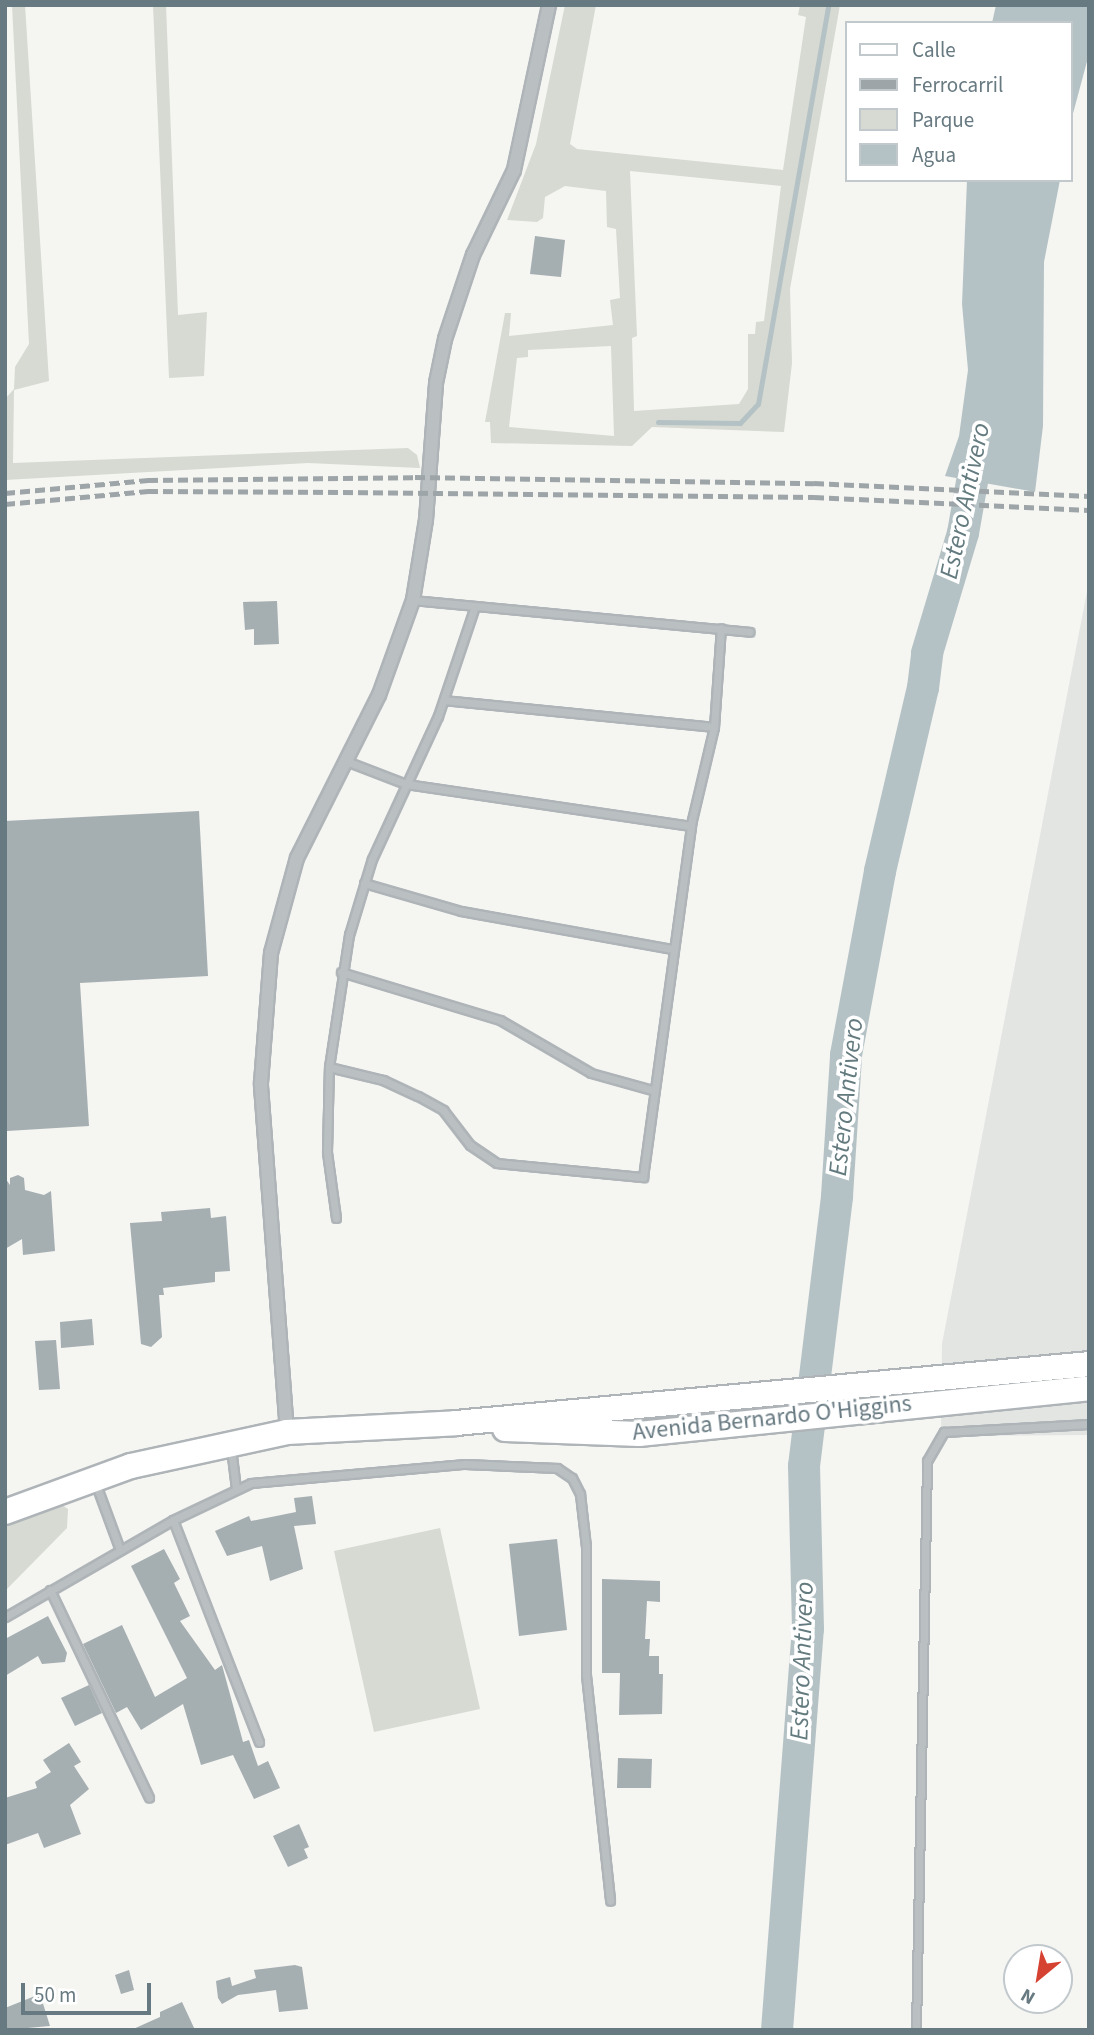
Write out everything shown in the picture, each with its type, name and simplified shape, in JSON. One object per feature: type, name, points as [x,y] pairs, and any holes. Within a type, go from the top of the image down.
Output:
[{"type":"main road","name":"Avenida Bernardo O'Higgins","points":[[456,1423],[516,1430],[639,1433],[980,1385],[1089,1364]]},
{"type":"main road","name":"Avenida Bernardo O'Higgins","points":[[5,1511],[93,1478],[230,1443],[287,1432],[456,1423],[633,1405],[980,1385],[1089,1388]]},
{"type":"street","points":[[287,1432],[272,1267],[261,1083],[262,1018],[271,953],[287,887],[310,830],[392,664],[413,600],[426,520],[436,383],[445,339],[473,255],[514,170],[549,5]]},
{"type":"street","points":[[413,600],[749,632]]},
{"type":"street","points":[[336,1218],[327,1152],[329,1067],[341,972],[364,884],[444,700],[475,606]]},
{"type":"street","points":[[329,1067],[371,1076],[443,1110],[470,1145],[497,1163],[643,1177],[652,1090],[691,826],[714,727],[721,628]]},
{"type":"street","points":[[444,700],[714,727]]},
{"type":"street","points":[[346,761],[406,784],[691,826]]},
{"type":"street","points":[[364,884],[461,911],[673,949]]},
{"type":"street","points":[[341,972],[500,1020],[591,1073],[652,1090]]},
{"type":"street","points":[[916,2030],[926,1461],[944,1432],[1089,1424]]},
{"type":"street","points":[[230,1443],[236,1489]]},
{"type":"street","points":[[5,1617],[173,1520],[251,1483],[465,1464],[526,1464],[557,1468],[572,1478],[580,1494],[586,1546],[586,1675],[610,1901]]},
{"type":"street","points":[[93,1478],[120,1550]]},
{"type":"street","points":[[173,1520],[259,1742]]},
{"type":"street","points":[[50,1590],[149,1798]]},
{"type":"shaded area","points":[[1089,581],[1089,1435],[941,1436],[942,1344]]},
{"type":"green space","points":[[12,5],[25,5],[49,381],[14,390],[13,463],[408,448],[417,455],[420,468],[308,463],[5,480],[5,399],[14,389],[15,367],[29,344]]},
{"type":"green space","points":[[153,5],[166,5],[178,315],[207,312],[204,376],[169,378]]},
{"type":"green space","points":[[565,5],[596,5],[570,144],[577,149],[783,170],[806,17],[798,15],[800,5],[840,5],[790,289],[792,363],[784,432],[652,427],[632,446],[491,443],[490,422],[485,422],[505,313],[511,313],[509,336],[613,325],[610,300],[620,298],[616,229],[607,227],[606,191],[565,186],[545,197],[543,218],[537,222],[507,220],[536,144]],"holes":[[[630,171],[781,186],[764,321],[756,322],[755,334],[748,334],[748,389],[739,404],[634,411],[632,338],[637,336]],[[611,346],[614,436],[509,427],[517,358],[528,357],[528,350]]]},
{"type":"green space","points":[[62,1505],[68,1509],[67,1528],[5,1591],[5,1525]]},
{"type":"green space","points":[[440,1528],[480,1709],[374,1732],[334,1551]]},
{"type":"water","points":[[996,5],[1089,5],[1089,54],[1073,114],[1073,21],[992,21]]},
{"type":"water","points":[[967,182],[1060,182],[1044,262],[1043,426],[1035,492],[945,476],[959,436],[968,370],[962,304]]},
{"type":"building","points":[[535,236],[565,240],[561,277],[530,274]]},
{"type":"building","points":[[277,601],[279,644],[254,645],[254,629],[245,630],[243,602]]},
{"type":"building","points":[[199,811],[208,976],[80,983],[89,1126],[7,1131],[5,821]]},
{"type":"building","points":[[18,1175],[24,1178],[25,1190],[44,1195],[51,1191],[55,1251],[23,1255],[22,1239],[5,1249],[5,1178],[10,1185],[10,1178]]},
{"type":"building","points":[[210,1208],[211,1218],[226,1216],[230,1271],[215,1272],[215,1282],[163,1288],[164,1295],[159,1295],[162,1337],[151,1347],[141,1344],[130,1223],[162,1221],[161,1212]]},
{"type":"building","points":[[92,1319],[94,1345],[61,1348],[60,1322]]},
{"type":"building","points":[[56,1340],[60,1389],[39,1390],[35,1341]]},
{"type":"building","points":[[312,1496],[316,1524],[294,1526],[303,1569],[270,1581],[262,1546],[227,1556],[215,1531],[249,1516],[251,1521],[296,1512],[294,1498]]},
{"type":"building","points":[[557,1539],[567,1630],[519,1636],[509,1544]]},
{"type":"building","points":[[164,1549],[180,1579],[174,1583],[190,1616],[180,1621],[215,1670],[222,1665],[243,1742],[249,1740],[258,1766],[268,1761],[280,1788],[254,1799],[233,1755],[201,1765],[183,1704],[141,1730],[127,1707],[116,1713],[83,1644],[122,1625],[155,1697],[187,1678],[131,1566]]},
{"type":"building","points":[[602,1579],[660,1581],[660,1602],[647,1601],[645,1639],[650,1639],[649,1656],[659,1656],[659,1674],[663,1674],[662,1714],[619,1715],[620,1673],[602,1673]]},
{"type":"building","points":[[48,1616],[67,1653],[65,1662],[42,1664],[38,1656],[5,1676],[5,1639]]},
{"type":"building","points":[[89,1685],[102,1713],[75,1726],[61,1698]]},
{"type":"building","points":[[69,1743],[81,1762],[74,1766],[89,1789],[70,1805],[81,1834],[44,1848],[38,1833],[5,1845],[5,1798],[37,1788],[35,1782],[51,1772],[43,1760]]},
{"type":"building","points":[[618,1758],[652,1759],[651,1788],[617,1788]]},
{"type":"building","points":[[299,1824],[309,1847],[304,1849],[308,1858],[288,1867],[273,1836]]},
{"type":"building","points":[[295,1965],[302,1967],[308,2009],[279,2012],[276,1990],[238,1995],[222,2004],[218,1998],[216,1981],[230,1977],[232,1986],[256,1978],[254,1970]]},
{"type":"building","points":[[129,1970],[134,1990],[121,1994],[115,1975]]},
{"type":"building","points":[[40,1994],[50,2026],[5,2030],[5,2008]]},
{"type":"building","points":[[182,2002],[195,2030],[131,2030],[160,2017],[160,2012]]},
{"type":"waterway","points":[[658,422],[740,423],[758,404],[828,5]]},
{"type":"waterway","name":"Estero Antivero","points":[[777,2030],[808,1629],[804,1466],[837,1196],[846,1055],[880,871],[923,688],[927,653],[963,533],[979,442]]},
{"type":"railway","points":[[5,493],[148,480],[415,477],[814,483],[1089,496]]},
{"type":"railway","points":[[5,504],[148,491],[343,492],[814,497],[1089,510]]}]
